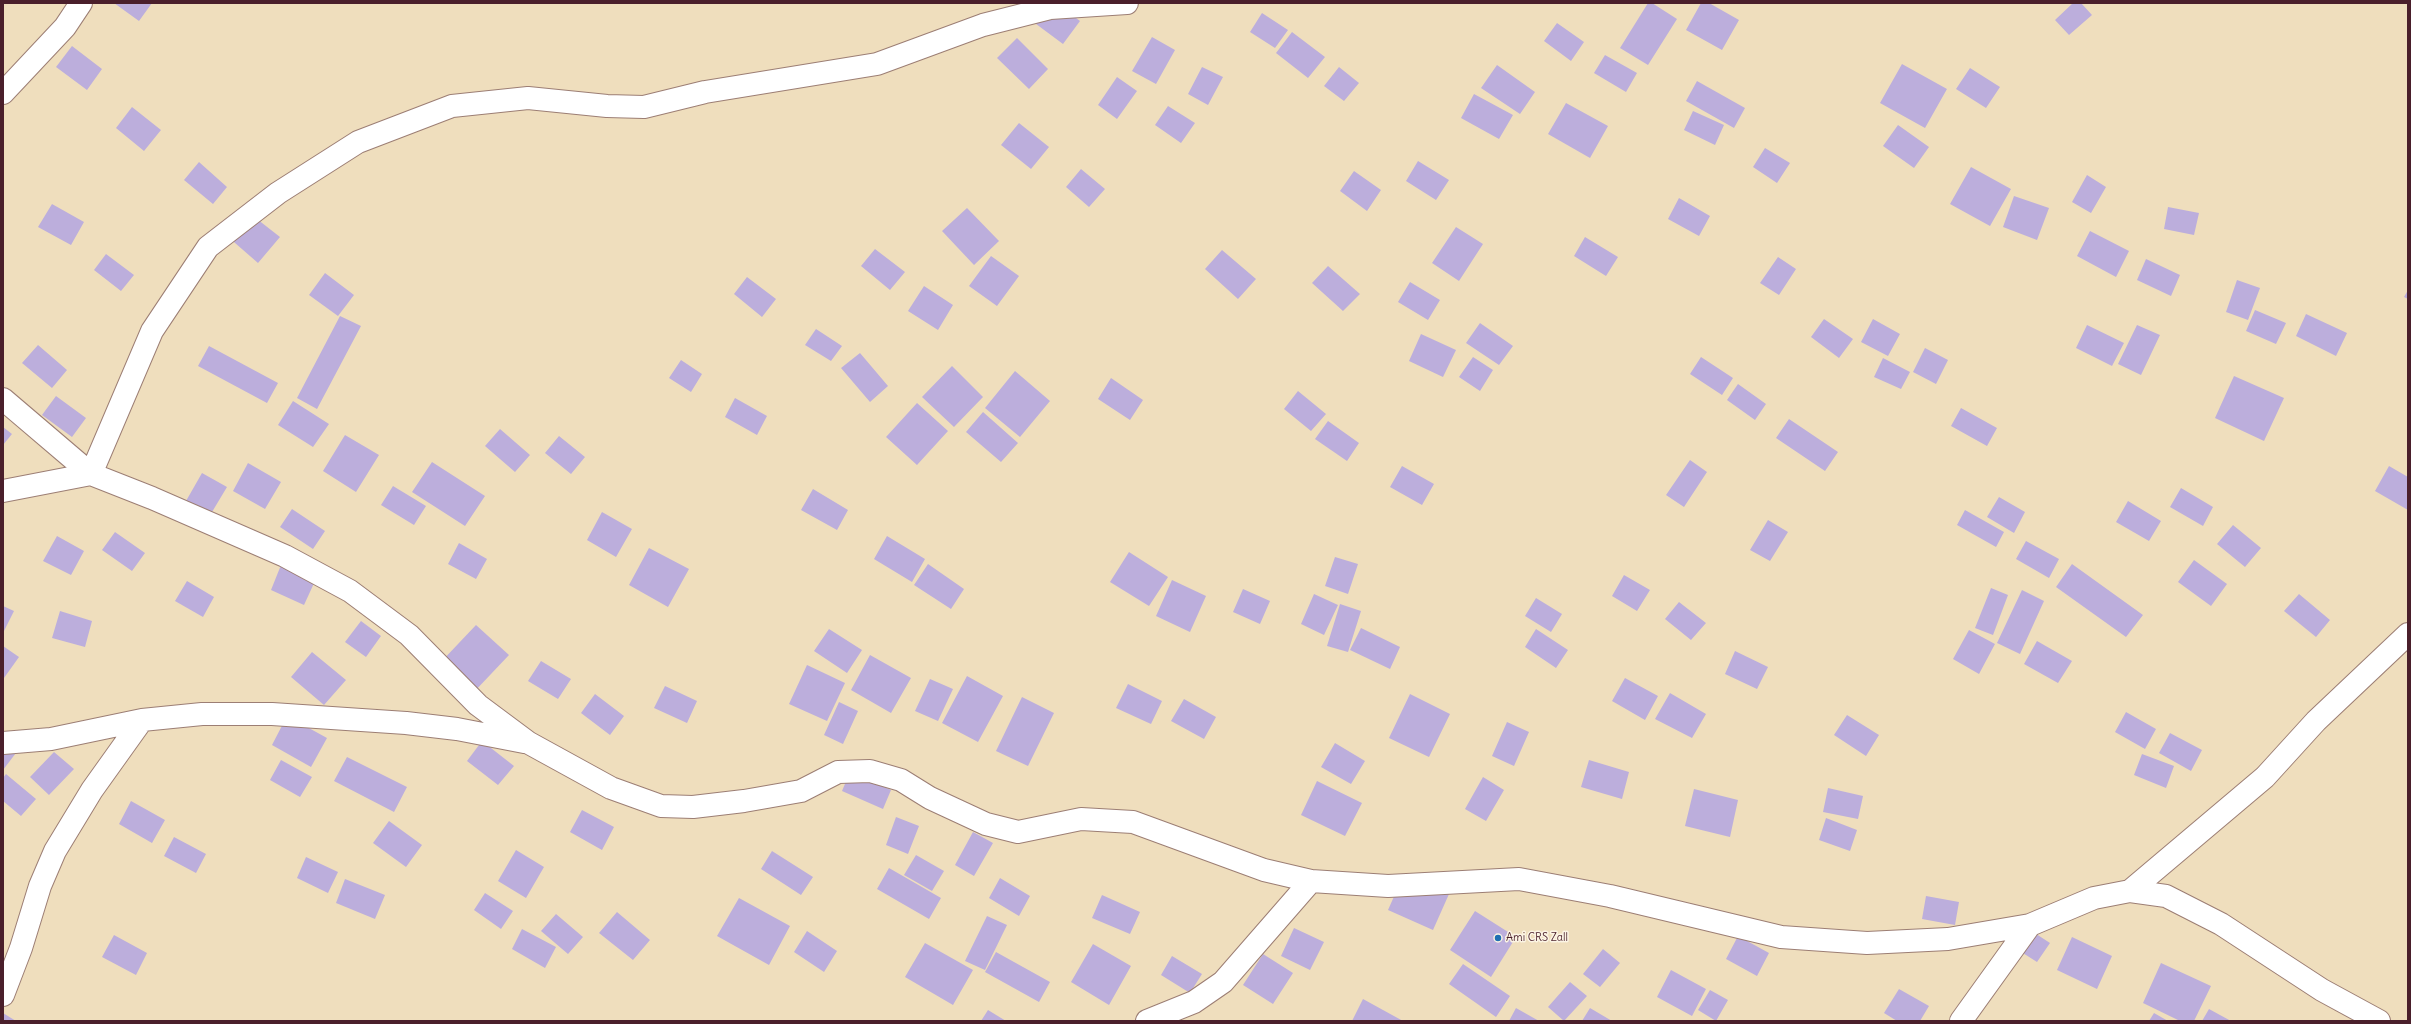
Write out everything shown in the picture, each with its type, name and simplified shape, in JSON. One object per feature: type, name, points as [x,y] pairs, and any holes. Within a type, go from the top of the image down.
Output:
[{"type":"street","points":[[3,93],[65,26],[81,3]]},
{"type":"street","points":[[91,474],[152,331],[208,248],[278,193],[358,142],[452,106],[528,98],[608,106],[644,107],[706,92],[877,64],[983,25],[1050,8],[1127,3]]},
{"type":"street","points":[[3,399],[91,474],[272,550],[350,591],[410,635],[478,705],[529,743],[611,788],[661,806],[693,807],[744,801],[801,791],[838,772],[870,771],[901,780],[930,798],[986,824],[1018,832],[1081,819],[1133,822],[1264,870],[1311,881],[1388,886],[1519,879],[1610,896],[1781,937],[1867,943],[1948,939],[2030,925],[2094,898],[2130,891],[2166,896],[2215,920],[2322,990],[2379,1021]]},
{"type":"street","points":[[3,490],[91,474]]},
{"type":"street","points":[[2130,891],[2265,776],[2316,721],[2408,634]]},
{"type":"street","points":[[3,743],[51,739],[142,720],[202,714],[272,714],[406,723],[457,729],[529,743]]},
{"type":"street","points":[[3,995],[21,948],[40,886],[55,852],[92,790],[142,720]]},
{"type":"street","points":[[1147,1021],[1194,1002],[1223,982],[1311,881]]},
{"type":"street","points":[[1961,1021],[2030,925]]},
{"type":"building","points":[[114,3],[152,3],[139,21]]},
{"type":"building","points":[[1056,3],[1080,21],[1063,44],[1028,18]]},
{"type":"building","points":[[1648,3],[1652,3],[1677,19],[1648,65],[1620,48]]},
{"type":"building","points":[[1701,3],[1709,3],[1739,20],[1722,50],[1686,30]]},
{"type":"building","points":[[2073,3],[2081,3],[2092,15],[2069,35],[2055,20]]},
{"type":"building","points":[[1262,13],[1288,30],[1275,48],[1250,32]]},
{"type":"building","points":[[1557,23],[1584,42],[1571,61],[1544,41]]},
{"type":"building","points":[[1292,32],[1325,57],[1308,78],[1276,53]]},
{"type":"building","points":[[1152,37],[1175,50],[1156,84],[1132,71]]},
{"type":"building","points":[[1017,38],[1048,69],[1029,89],[997,58]]},
{"type":"building","points":[[72,46],[102,69],[87,90],[56,67]]},
{"type":"building","points":[[1605,55],[1637,73],[1626,92],[1594,73]]},
{"type":"building","points":[[1902,64],[1947,89],[1925,128],[1880,103]]},
{"type":"building","points":[[1497,65],[1535,92],[1520,114],[1481,88]]},
{"type":"building","points":[[1202,67],[1223,77],[1208,105],[1188,94]]},
{"type":"building","points":[[1339,67],[1359,83],[1344,101],[1324,86]]},
{"type":"building","points":[[1970,68],[2000,87],[1986,108],[1956,89]]},
{"type":"building","points":[[1117,77],[1137,91],[1117,119],[1098,105]]},
{"type":"building","points":[[1697,81],[1745,108],[1734,128],[1686,101]]},
{"type":"building","points":[[1474,94],[1513,115],[1499,139],[1461,118]]},
{"type":"building","points":[[1566,103],[1608,126],[1590,158],[1548,134]]},
{"type":"building","points":[[1168,106],[1195,123],[1181,143],[1155,125]]},
{"type":"building","points":[[132,107],[161,130],[144,151],[116,128]]},
{"type":"building","points":[[1693,111],[1724,125],[1715,145],[1684,130]]},
{"type":"building","points":[[1019,123],[1049,147],[1031,169],[1001,145]]},
{"type":"building","points":[[1898,125],[1929,147],[1914,168],[1883,146]]},
{"type":"building","points":[[1765,148],[1790,163],[1777,183],[1753,167]]},
{"type":"building","points":[[1418,161],[1449,180],[1436,200],[1406,181]]},
{"type":"building","points":[[199,162],[227,187],[213,204],[184,180]]},
{"type":"building","points":[[1971,167],[2011,189],[1990,226],[1950,204]]},
{"type":"building","points":[[1081,169],[1105,189],[1089,207],[1066,187]]},
{"type":"building","points":[[1354,171],[1381,190],[1367,211],[1340,191]]},
{"type":"building","points":[[2087,175],[2106,187],[2091,213],[2072,202]]},
{"type":"building","points":[[2014,196],[2049,208],[2037,240],[2003,227]]},
{"type":"building","points":[[1679,198],[1710,216],[1699,236],[1668,219]]},
{"type":"building","points":[[52,204],[84,222],[71,245],[38,227]]},
{"type":"building","points":[[2168,207],[2199,213],[2194,235],[2164,229]]},
{"type":"building","points":[[967,208],[999,241],[974,265],[942,231]]},
{"type":"building","points":[[248,212],[280,237],[258,263],[227,236]]},
{"type":"building","points":[[1456,227],[1483,244],[1459,281],[1432,263]]},
{"type":"building","points":[[2090,231],[2129,251],[2116,277],[2077,256]]},
{"type":"building","points":[[1585,237],[1618,257],[1606,276],[1574,256]]},
{"type":"building","points":[[875,249],[905,272],[890,290],[861,266]]},
{"type":"building","points":[[1222,250],[1256,279],[1238,299],[1205,269]]},
{"type":"building","points":[[106,254],[134,275],[121,291],[94,270]]},
{"type":"building","points":[[991,256],[1019,276],[997,306],[969,286]]},
{"type":"building","points":[[1778,257],[1796,269],[1779,295],[1760,283]]},
{"type":"building","points":[[2146,259],[2180,275],[2171,296],[2137,280]]},
{"type":"building","points":[[1328,266],[1360,294],[1343,311],[1312,283]]},
{"type":"building","points":[[325,273],[354,295],[338,316],[309,295]]},
{"type":"building","points":[[747,277],[776,299],[762,317],[734,294]]},
{"type":"building","points":[[2237,280],[2260,288],[2248,320],[2226,312]]},
{"type":"building","points":[[1410,282],[1440,300],[1428,320],[1398,302]]},
{"type":"building","points":[[924,286],[953,305],[938,330],[908,311]]},
{"type":"building","points":[[2408,290],[2408,299],[2404,297]]},
{"type":"building","points":[[2255,310],[2286,323],[2276,344],[2246,331]]},
{"type":"building","points":[[2306,314],[2347,333],[2336,356],[2296,336]]},
{"type":"building","points":[[340,316],[361,326],[317,409],[297,398]]},
{"type":"building","points":[[1824,319],[1853,339],[1839,358],[1811,337]]},
{"type":"building","points":[[1873,319],[1900,334],[1888,356],[1861,342]]},
{"type":"building","points":[[1480,323],[1513,346],[1499,365],[1466,343]]},
{"type":"building","points":[[2087,325],[2124,343],[2112,366],[2076,348]]},
{"type":"building","points":[[2137,325],[2160,335],[2141,375],[2118,364]]},
{"type":"building","points":[[816,329],[842,346],[831,361],[805,345]]},
{"type":"building","points":[[1421,334],[1456,350],[1443,377],[1409,361]]},
{"type":"building","points":[[38,345],[67,370],[52,388],[22,363]]},
{"type":"building","points":[[209,346],[278,383],[267,403],[198,366]]},
{"type":"building","points":[[1925,348],[1948,360],[1936,384],[1913,372]]},
{"type":"building","points":[[860,353],[888,386],[870,402],[841,368]]},
{"type":"building","points":[[1473,357],[1493,370],[1480,391],[1459,377]]},
{"type":"building","points":[[1701,357],[1733,378],[1722,395],[1690,374]]},
{"type":"building","points":[[1883,358],[1910,372],[1901,389],[1874,377]]},
{"type":"building","points":[[681,360],[702,374],[691,392],[669,378]]},
{"type":"building","points":[[952,366],[983,397],[954,427],[922,397]]},
{"type":"building","points":[[1015,371],[1050,401],[1020,437],[985,408]]},
{"type":"building","points":[[2234,376],[2284,398],[2264,441],[2215,418]]},
{"type":"building","points":[[1111,378],[1143,400],[1130,420],[1098,399]]},
{"type":"building","points":[[1738,384],[1766,404],[1755,420],[1727,400]]},
{"type":"building","points":[[1298,391],[1326,414],[1311,431],[1284,409]]},
{"type":"building","points":[[56,396],[86,418],[72,437],[42,415]]},
{"type":"building","points":[[735,398],[767,416],[757,435],[725,417]]},
{"type":"building","points":[[293,401],[329,424],[313,447],[278,425]]},
{"type":"building","points":[[917,403],[948,431],[917,465],[886,437]]},
{"type":"building","points":[[1961,408],[1997,428],[1987,446],[1951,426]]},
{"type":"building","points":[[983,412],[1018,443],[1001,462],[966,432]]},
{"type":"building","points":[[1789,419],[1838,452],[1825,471],[1776,438]]},
{"type":"building","points":[[1328,421],[1359,443],[1347,461],[1315,439]]},
{"type":"building","points":[[3,427],[12,434],[3,445]]},
{"type":"building","points":[[500,429],[530,455],[515,472],[485,446]]},
{"type":"building","points":[[345,435],[379,455],[356,492],[323,471]]},
{"type":"building","points":[[559,436],[585,457],[571,474],[545,453]]},
{"type":"building","points":[[1690,460],[1707,472],[1684,507],[1666,495]]},
{"type":"building","points":[[432,462],[485,496],[465,526],[412,492]]},
{"type":"building","points":[[248,463],[281,482],[265,509],[233,491]]},
{"type":"building","points":[[1402,466],[1434,484],[1422,505],[1390,487]]},
{"type":"building","points":[[2389,466],[2408,477],[2408,510],[2375,491]]},
{"type":"building","points":[[202,473],[227,487],[206,522],[182,508]]},
{"type":"building","points":[[393,486],[426,506],[414,525],[381,505]]},
{"type":"building","points":[[2181,488],[2213,507],[2203,526],[2170,507]]},
{"type":"building","points":[[813,489],[848,510],[837,530],[801,510]]},
{"type":"building","points":[[1999,497],[2025,512],[2014,533],[1987,517]]},
{"type":"building","points":[[2128,501],[2161,521],[2149,541],[2116,522]]},
{"type":"building","points":[[292,509],[325,531],[313,549],[280,527]]},
{"type":"building","points":[[1965,510],[2004,532],[1996,547],[1957,525]]},
{"type":"building","points":[[602,512],[632,529],[616,557],[587,540]]},
{"type":"building","points":[[1768,520],[1788,532],[1770,561],[1750,550]]},
{"type":"building","points":[[2233,525],[2261,548],[2245,567],[2217,544]]},
{"type":"building","points":[[115,532],[145,553],[132,571],[102,550]]},
{"type":"building","points":[[57,536],[84,551],[71,575],[43,561]]},
{"type":"building","points":[[887,536],[925,559],[912,582],[874,559]]},
{"type":"building","points":[[2026,541],[2059,559],[2049,578],[2016,559]]},
{"type":"building","points":[[459,543],[487,559],[476,579],[448,564]]},
{"type":"building","points":[[649,548],[689,569],[668,607],[629,585]]},
{"type":"building","points":[[1129,552],[1168,577],[1149,606],[1110,582]]},
{"type":"building","points":[[1335,557],[1358,564],[1348,594],[1325,586]]},
{"type":"building","points":[[2194,560],[2227,584],[2211,606],[2178,582]]},
{"type":"building","points":[[928,564],[964,589],[951,609],[914,585]]},
{"type":"building","points":[[2072,564],[2143,615],[2126,637],[2056,587]]},
{"type":"building","points":[[281,565],[315,581],[304,605],[271,590]]},
{"type":"building","points":[[1624,575],[1650,590],[1637,611],[1612,596]]},
{"type":"building","points":[[1172,580],[1206,596],[1190,632],[1156,616]]},
{"type":"building","points":[[187,581],[214,597],[203,617],[175,601]]},
{"type":"building","points":[[1991,588],[2008,595],[1993,635],[1975,628]]},
{"type":"building","points":[[1243,589],[1270,601],[1260,624],[1233,612]]},
{"type":"building","points":[[2022,590],[2044,601],[2020,654],[1997,643]]},
{"type":"building","points":[[1314,594],[1338,605],[1324,635],[1301,624]]},
{"type":"building","points":[[2299,594],[2330,620],[2316,637],[2284,611]]},
{"type":"building","points":[[1536,598],[1562,614],[1551,632],[1525,616]]},
{"type":"building","points":[[1679,602],[1706,623],[1691,640],[1665,619]]},
{"type":"building","points":[[1340,604],[1361,611],[1348,652],[1327,646]]},
{"type":"building","points":[[3,606],[14,611],[3,633]]},
{"type":"building","points":[[60,611],[92,621],[85,647],[52,638]]},
{"type":"building","points":[[361,621],[381,636],[366,657],[345,642]]},
{"type":"building","points":[[476,625],[509,655],[473,693],[440,663]]},
{"type":"building","points":[[1361,628],[1400,647],[1390,669],[1350,650]]},
{"type":"building","points":[[829,629],[862,650],[847,673],[814,651]]},
{"type":"building","points":[[1536,629],[1568,650],[1556,668],[1525,647]]},
{"type":"building","points":[[1969,630],[1995,644],[1979,674],[1953,659]]},
{"type":"building","points":[[2037,641],[2072,661],[2058,683],[2024,664]]},
{"type":"building","points":[[3,646],[19,657],[4,678],[3,677]]},
{"type":"building","points":[[1735,651],[1768,667],[1757,689],[1725,674]]},
{"type":"building","points":[[312,652],[346,680],[324,705],[291,677]]},
{"type":"building","points":[[870,655],[911,678],[891,713],[851,690]]},
{"type":"building","points":[[541,661],[571,679],[558,699],[528,681]]},
{"type":"building","points":[[807,665],[845,683],[827,721],[789,704]]},
{"type":"building","points":[[967,676],[1003,696],[978,742],[942,723]]},
{"type":"building","points":[[1625,678],[1658,696],[1645,720],[1612,701]]},
{"type":"building","points":[[930,679],[953,689],[938,721],[915,711]]},
{"type":"building","points":[[1128,684],[1162,701],[1151,724],[1116,708]]},
{"type":"building","points":[[665,686],[697,701],[687,723],[654,708]]},
{"type":"building","points":[[1670,693],[1706,714],[1692,738],[1655,719]]},
{"type":"building","points":[[595,694],[624,716],[610,735],[581,713]]},
{"type":"building","points":[[1410,694],[1450,714],[1429,757],[1389,738]]},
{"type":"building","points":[[1022,697],[1054,713],[1028,766],[996,751]]},
{"type":"building","points":[[1184,699],[1216,717],[1204,739],[1171,721]]},
{"type":"building","points":[[839,702],[858,711],[843,744],[824,735]]},
{"type":"building","points":[[2126,712],[2156,729],[2145,749],[2115,732]]},
{"type":"building","points":[[1847,715],[1879,735],[1866,756],[1834,735]]},
{"type":"building","points":[[287,716],[327,738],[311,767],[272,745]]},
{"type":"building","points":[[1507,722],[1529,732],[1514,766],[1492,756]]},
{"type":"building","points":[[3,730],[22,745],[3,770]]},
{"type":"building","points":[[2170,733],[2202,750],[2191,771],[2159,753]]},
{"type":"building","points":[[482,741],[514,766],[498,785],[467,761]]},
{"type":"building","points":[[1335,743],[1365,761],[1351,784],[1321,767]]},
{"type":"building","points":[[54,752],[74,769],[49,795],[30,777]]},
{"type":"building","points":[[2142,754],[2174,766],[2166,788],[2134,775]]},
{"type":"building","points":[[347,757],[407,787],[394,812],[334,781]]},
{"type":"building","points":[[281,760],[312,777],[300,797],[270,780]]},
{"type":"building","points":[[1589,760],[1629,772],[1622,799],[1581,787]]},
{"type":"building","points":[[850,772],[891,790],[883,809],[842,791]]},
{"type":"building","points":[[6,774],[36,799],[21,816],[3,801],[3,778]]},
{"type":"building","points":[[1483,777],[1504,790],[1486,821],[1465,809]]},
{"type":"building","points":[[1317,781],[1362,803],[1345,836],[1301,815]]},
{"type":"building","points":[[1828,788],[1863,796],[1858,819],[1823,812]]},
{"type":"building","points":[[1694,789],[1738,800],[1730,837],[1685,826]]},
{"type":"building","points":[[131,801],[165,820],[152,843],[119,824]]},
{"type":"building","points":[[582,810],[614,827],[602,850],[570,832]]},
{"type":"building","points":[[896,817],[919,826],[908,854],[886,845]]},
{"type":"building","points":[[1826,818],[1857,830],[1850,851],[1819,840]]},
{"type":"building","points":[[389,821],[422,845],[406,867],[373,843]]},
{"type":"building","points":[[973,832],[993,843],[974,876],[955,865]]},
{"type":"building","points":[[174,837],[206,854],[196,873],[164,856]]},
{"type":"building","points":[[516,850],[544,867],[526,898],[498,881]]},
{"type":"building","points":[[772,851],[813,877],[801,895],[761,869]]},
{"type":"building","points":[[916,855],[944,871],[932,891],[904,875]]},
{"type":"building","points":[[306,857],[338,872],[328,893],[297,878]]},
{"type":"building","points":[[889,868],[941,898],[929,919],[877,889]]},
{"type":"building","points":[[1404,874],[1449,894],[1433,930],[1388,910]]},
{"type":"building","points":[[1000,878],[1030,896],[1019,916],[989,898]]},
{"type":"building","points":[[345,879],[385,895],[375,919],[336,903]]},
{"type":"building","points":[[485,893],[513,911],[501,929],[474,910]]},
{"type":"building","points":[[1102,895],[1140,912],[1130,934],[1092,918]]},
{"type":"building","points":[[1926,896],[1959,902],[1955,925],[1922,919]]},
{"type":"building","points":[[739,898],[790,926],[769,965],[717,936]]},
{"type":"building","points":[[1475,911],[1516,937],[1491,977],[1450,950]]},
{"type":"building","points":[[617,912],[650,940],[633,960],[599,933]]},
{"type":"building","points":[[556,914],[583,937],[568,954],[541,931]]},
{"type":"building","points":[[987,916],[1007,925],[985,970],[965,961]]},
{"type":"building","points":[[1294,928],[1324,942],[1310,970],[1281,956]]},
{"type":"building","points":[[2027,928],[2050,943],[2037,962],[2015,948]]},
{"type":"building","points":[[522,929],[556,947],[545,968],[512,949]]},
{"type":"building","points":[[807,931],[837,951],[824,972],[794,952]]},
{"type":"building","points":[[114,935],[147,953],[136,975],[102,957]]},
{"type":"building","points":[[1738,936],[1769,953],[1757,976],[1726,959]]},
{"type":"building","points":[[2072,937],[2112,956],[2097,989],[2057,970]]},
{"type":"building","points":[[925,943],[973,970],[953,1005],[905,977]]},
{"type":"building","points":[[1093,944],[1131,966],[1109,1005],[1071,982]]},
{"type":"building","points":[[1603,949],[1620,963],[1600,987],[1583,974]]},
{"type":"building","points":[[996,952],[1050,982],[1039,1002],[985,972]]},
{"type":"building","points":[[1263,954],[1293,973],[1273,1004],[1243,985]]},
{"type":"building","points":[[1172,956],[1202,974],[1190,993],[1161,975]]},
{"type":"building","points":[[2161,963],[2211,986],[2194,1021],[2180,1021],[2143,1003]]},
{"type":"building","points":[[1463,964],[1510,996],[1496,1017],[1449,984]]},
{"type":"building","points":[[1671,970],[1706,989],[1692,1016],[1657,997]]},
{"type":"building","points":[[1570,982],[1587,996],[1564,1021],[1548,1007]]},
{"type":"building","points":[[1899,989],[1929,1006],[1920,1021],[1897,1021],[1884,1013]]},
{"type":"building","points":[[1710,990],[1728,1000],[1716,1021],[1698,1010]]},
{"type":"building","points":[[1363,999],[1403,1021],[1352,1021]]},
{"type":"building","points":[[1516,1008],[1539,1021],[1509,1021]]},
{"type":"building","points":[[1590,1008],[1612,1021],[1582,1021]]},
{"type":"building","points":[[2209,1009],[2231,1021],[2202,1021]]},
{"type":"building","points":[[988,1010],[1006,1021],[981,1021]]},
{"type":"building","points":[[3,1013],[16,1021],[3,1021]]},
{"type":"building","points":[[2154,1013],[2168,1021],[2149,1021]]},
{"type":"place","name":"Ami CRS Zall","points":[[1498,938]]}]
